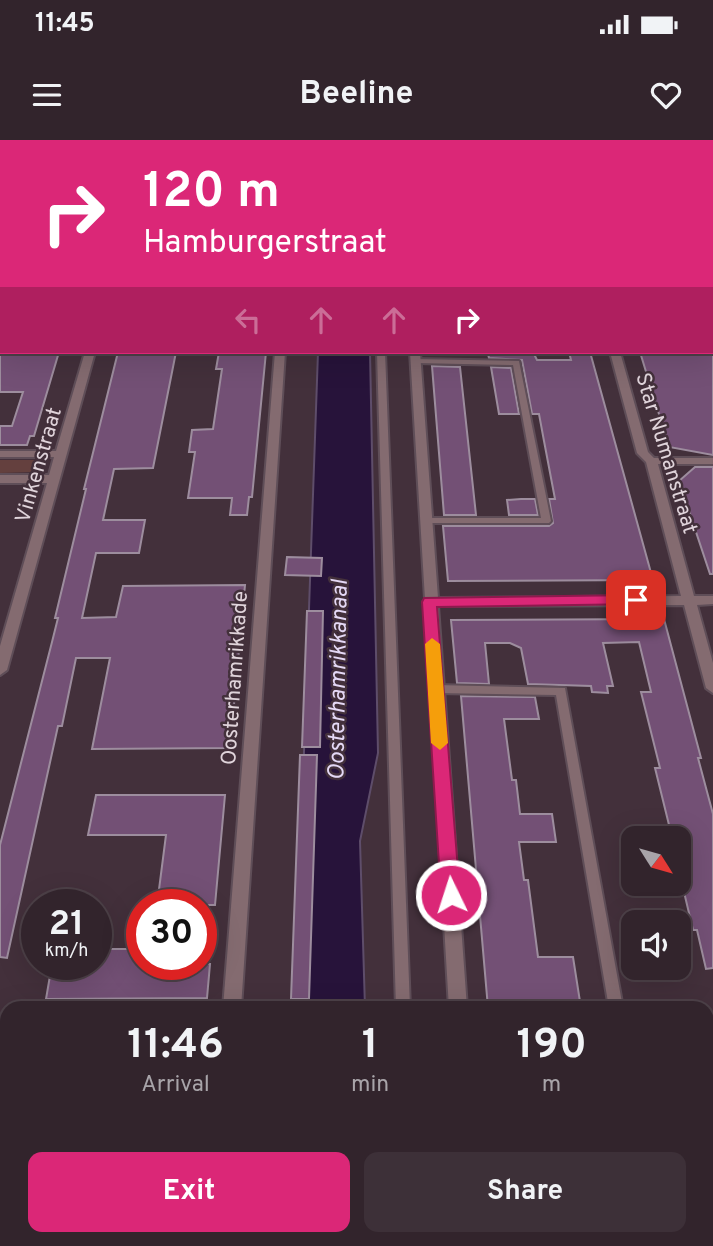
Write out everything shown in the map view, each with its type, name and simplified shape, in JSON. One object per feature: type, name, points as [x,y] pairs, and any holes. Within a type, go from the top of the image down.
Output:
[{"type":"street","name":"Vinkenstraat","points":[[0,670],[89,354]]},
{"type":"street","name":"Oosterhamrikkade","points":[[233,1001],[280,354]]},
{"type":"street","name":"Star Numanstraat","points":[[616,354],[643,453],[651,461],[713,688]]},
{"type":"street","points":[[415,357],[429,602],[458,1001]]},
{"type":"street","points":[[0,454],[60,454]]},
{"type":"street","points":[[651,461],[713,461]]},
{"type":"street","points":[[0,479],[53,479]]},
{"type":"street","points":[[429,602],[713,600]]},
{"type":"lane","points":[[381,354],[403,1001]]},
{"type":"lane","points":[[415,357],[516,363],[545,522],[426,521]]},
{"type":"lane","points":[[436,689],[561,691],[615,1001]]},
{"type":"shaded area","points":[[0,460],[40,460],[45,466],[35,472],[0,473]]},
{"type":"water","name":"Oosterhamrikkanaal","points":[[318,354],[370,354],[378,753],[360,841],[365,1001],[295,1001]]},
{"type":"building","points":[[0,354],[58,354],[34,436],[30,436],[27,445],[0,445],[0,426],[12,426],[23,392],[0,392]]},
{"type":"building","points":[[118,354],[176,354],[153,468],[114,469],[103,520],[145,520],[139,553],[96,553],[82,618],[116,617],[123,586],[245,585],[230,748],[92,749],[110,658],[76,658],[62,726],[58,726],[7,958],[0,957],[0,845],[58,618],[55,618]]},
{"type":"building","points":[[219,354],[266,354],[252,497],[249,497],[247,515],[230,515],[232,498],[188,498],[195,452],[189,452],[192,430],[213,429],[222,369],[216,369]]},
{"type":"building","points":[[488,354],[534,354],[537,360],[571,360],[570,354],[591,354],[653,580],[448,581],[443,526],[549,526],[553,523],[549,499],[555,499],[539,414],[532,414],[522,360],[489,358]]},
{"type":"building","points":[[641,354],[713,354],[713,455],[669,447]]},
{"type":"building","points":[[432,366],[460,367],[476,515],[444,515]]},
{"type":"building","points":[[491,367],[511,368],[519,414],[499,414]]},
{"type":"building","points":[[695,467],[713,467],[713,574],[710,574],[679,481]]},
{"type":"building","points":[[535,499],[538,515],[509,515],[507,500]]},
{"type":"building","points":[[287,557],[322,558],[321,576],[285,575]]},
{"type":"building","points":[[307,611],[323,611],[320,747],[302,747]]},
{"type":"building","points":[[664,619],[713,814],[713,968],[706,969],[697,930],[693,930],[691,910],[688,910],[685,896],[691,896],[691,826],[669,826],[655,768],[660,768],[641,692],[651,692],[639,642],[603,643],[613,686],[607,686],[608,693],[592,692],[591,686],[528,684],[521,648],[510,643],[485,643],[489,684],[457,683],[451,620]]},
{"type":"building","points":[[461,696],[535,697],[539,719],[504,719],[512,780],[516,780],[520,814],[552,814],[556,842],[519,842],[524,880],[528,880],[538,957],[573,957],[580,1001],[487,1001]]},
{"type":"building","points":[[300,755],[317,755],[309,999],[291,999]]},
{"type":"building","points":[[96,795],[225,795],[216,889],[159,889],[166,835],[88,835]]},
{"type":"building","points":[[112,949],[126,949],[126,980],[209,980],[207,998],[46,999],[49,980],[112,980]]},
{"type":"slow traffic","points":[[432,644],[440,743]]},
{"type":"route","points":[[451,895],[429,602],[636,600]]}]
